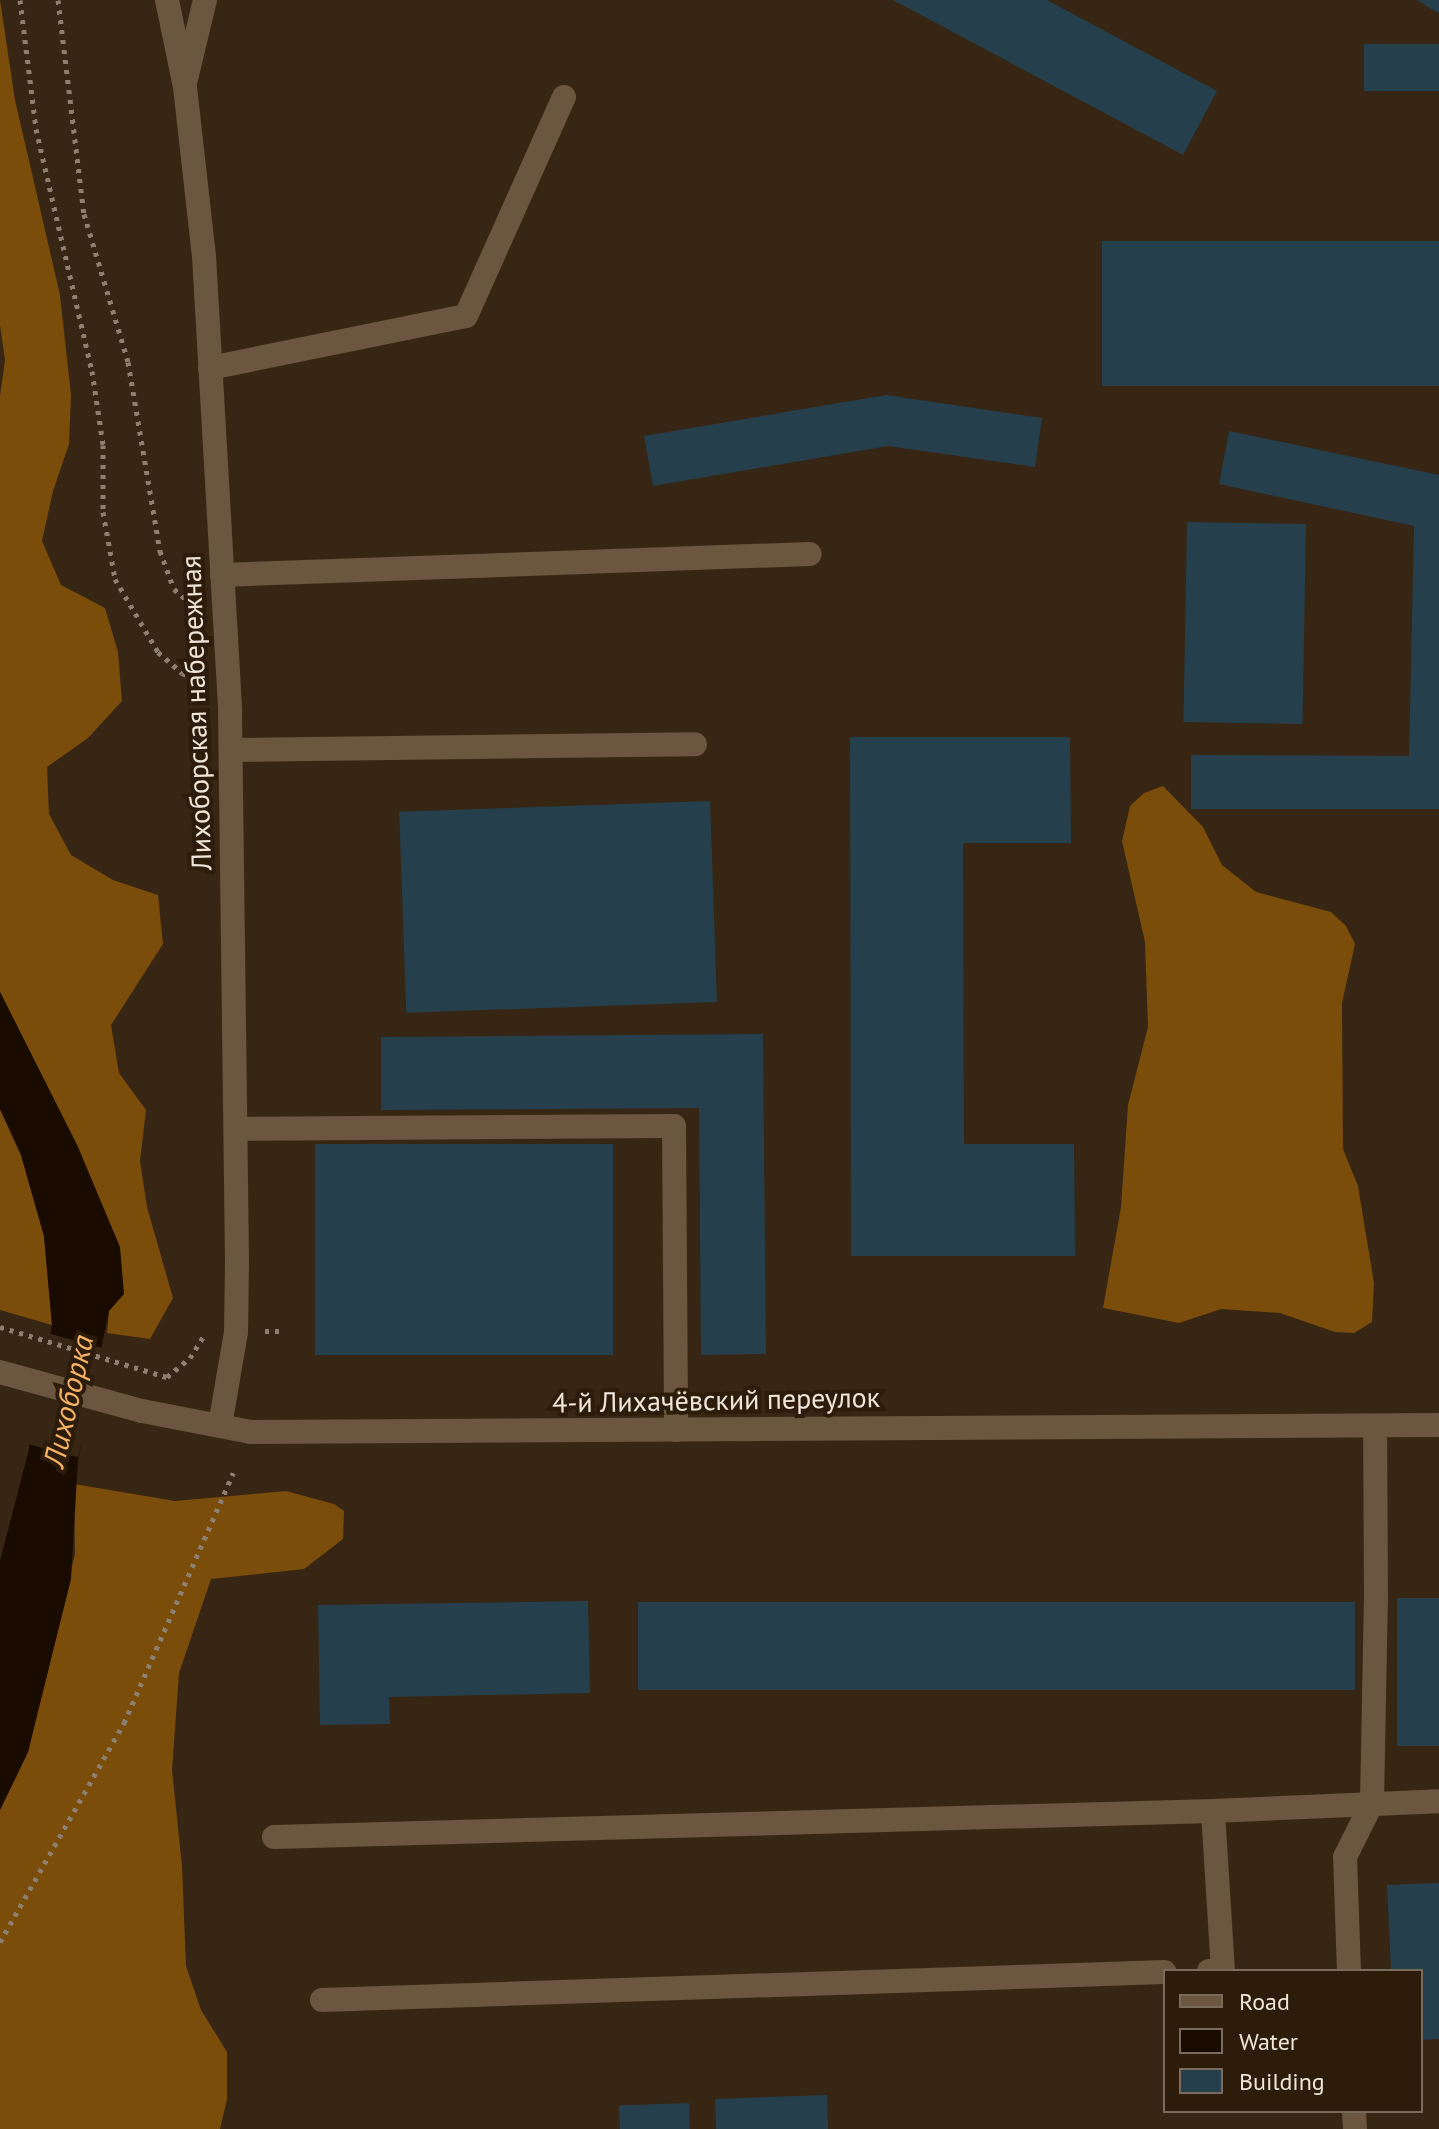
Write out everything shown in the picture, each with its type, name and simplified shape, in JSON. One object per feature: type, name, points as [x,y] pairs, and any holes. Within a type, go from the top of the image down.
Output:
[{"type":"street","name":"Лихоборская набережная","points":[[167,0],[185,87],[204,256],[231,750],[236,1332],[220,1426]]},
{"type":"street","points":[[185,87],[205,0]]},
{"type":"street","points":[[210,368],[466,316],[564,97]]},
{"type":"street","points":[[222,575],[810,554]]},
{"type":"street","points":[[231,750],[695,744]]},
{"type":"street","points":[[236,1129],[674,1126],[676,1430]]},
{"type":"street","name":"4-й Лихачёвский переулок","points":[[2,1373],[142,1411],[251,1432],[1439,1425]]},
{"type":"street","points":[[1349,1969],[1345,1857],[1372,1803],[1375,1426]]},
{"type":"street","points":[[274,1837],[1213,1811],[1439,1801]]},
{"type":"street","points":[[1213,1811],[1223,1969]]},
{"type":"street","points":[[322,2000],[1163,1972]]},
{"type":"path","points":[[20,0],[36,129],[92,371],[103,445],[103,512],[115,579],[136,620],[158,652],[182,673],[202,682],[201,667]]},
{"type":"path","points":[[58,0],[84,214],[128,362],[160,551],[174,589],[199,609],[198,594]]},
{"type":"path","points":[[0,1327],[167,1377],[190,1358],[204,1335]]},
{"type":"path","points":[[0,1942],[124,1723],[233,1473]]},
{"type":"shaded area","points":[[0,0],[15,100],[60,295],[71,395],[69,444],[53,491],[42,541],[61,585],[105,608],[118,652],[122,701],[88,738],[47,767],[49,814],[71,855],[113,880],[158,895],[163,944],[111,1025],[119,1073],[146,1110],[140,1161],[147,1207],[173,1298],[150,1339],[107,1333],[109,1311],[78,1147],[0,992],[0,396],[5,360],[0,325]]},
{"type":"shaded area","points":[[1163,786],[1203,827],[1222,865],[1256,892],[1331,912],[1346,926],[1355,944],[1342,1003],[1343,1149],[1358,1186],[1374,1283],[1372,1322],[1354,1333],[1335,1332],[1280,1313],[1221,1309],[1179,1323],[1103,1308],[1121,1207],[1128,1105],[1148,1027],[1145,942],[1122,841],[1130,806],[1144,793]]},
{"type":"shaded area","points":[[0,1109],[21,1155],[44,1236],[52,1325],[0,1310]]},
{"type":"shaded area","points":[[74,1484],[175,1501],[286,1491],[334,1504],[344,1511],[343,1539],[304,1569],[211,1579],[179,1673],[172,1770],[182,1866],[186,1966],[201,2010],[227,2052],[227,2099],[220,2129],[0,2129],[0,1810],[28,1752],[75,1554]]},
{"type":"water","name":"Лихоборка","points":[[0,992],[78,1147],[120,1247],[124,1294],[109,1311],[78,1460],[71,1579],[28,1752],[0,1810],[0,1561],[28,1453],[52,1325],[44,1236],[21,1155],[0,1109]]},
{"type":"pier","points":[[47,1333],[107,1349],[78,1457],[18,1441]]},
{"type":"building","points":[[893,0],[1047,0],[1217,91],[1183,155]]},
{"type":"building","points":[[1417,0],[1439,0],[1439,12],[1438,13]]},
{"type":"building","points":[[1364,44],[1439,44],[1439,91],[1364,91]]},
{"type":"building","points":[[1102,241],[1439,241],[1439,386],[1102,386]]},
{"type":"building","points":[[886,395],[1042,418],[1035,467],[888,446],[653,486],[644,436]]},
{"type":"building","points":[[1229,431],[1439,475],[1439,809],[1191,809],[1191,755],[1409,756],[1414,526],[1219,484]]},
{"type":"building","points":[[1187,522],[1306,524],[1302,724],[1184,722]]},
{"type":"building","points":[[850,737],[1070,737],[1071,843],[963,843],[964,1144],[1074,1144],[1075,1256],[851,1256]]},
{"type":"building","points":[[710,801],[717,1002],[406,1013],[399,812]]},
{"type":"building","points":[[763,1034],[766,1354],[701,1355],[699,1108],[381,1110],[381,1037]]},
{"type":"building","points":[[315,1144],[613,1144],[613,1355],[315,1355]]},
{"type":"building","points":[[1397,1598],[1439,1598],[1439,1746],[1397,1746]]},
{"type":"building","points":[[588,1601],[590,1693],[389,1697],[390,1724],[320,1725],[318,1605]]},
{"type":"building","points":[[638,1602],[1355,1602],[1355,1690],[638,1690]]},
{"type":"building","points":[[1439,1883],[1439,2039],[1423,2040],[1423,1969],[1391,1969],[1387,1885]]},
{"type":"building","points":[[827,2095],[828,2129],[716,2129],[715,2099]]},
{"type":"building","points":[[689,2103],[690,2129],[620,2129],[619,2105]]}]
